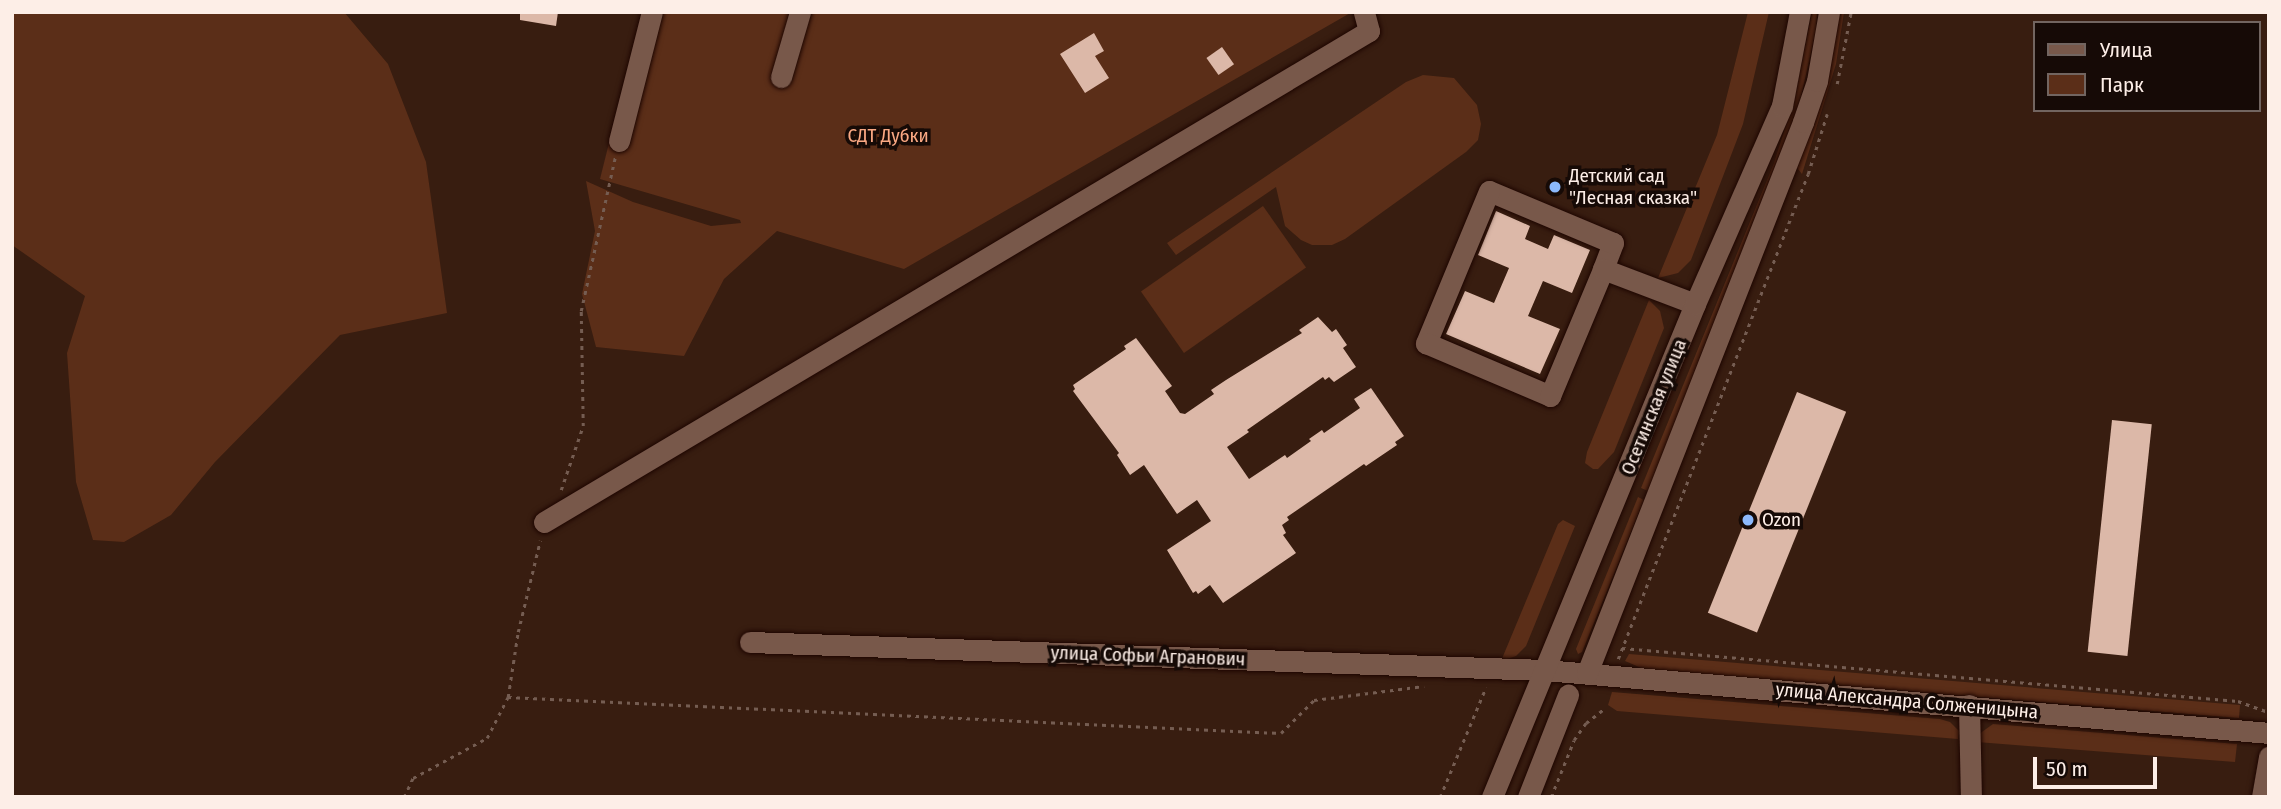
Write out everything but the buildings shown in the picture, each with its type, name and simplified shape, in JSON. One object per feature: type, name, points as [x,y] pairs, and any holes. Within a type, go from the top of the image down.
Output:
[{"type":"street","points":[[619,141],[652,12]]},
{"type":"street","points":[[782,77],[800,12]]},
{"type":"street","name":"Осетинская улица","points":[[1492,797],[1695,304],[1782,106],[1800,12]]},
{"type":"street","name":"Осетинская улица","points":[[1587,673],[1803,121],[1817,81],[1829,12]]},
{"type":"street","points":[[544,522],[1366,22]]},
{"type":"street","points":[[1489,191],[1613,243],[1603,269],[1550,396],[1426,343],[1489,191]]},
{"type":"street","points":[[1603,269],[1695,304]]},
{"type":"street","name":"улица Софьи Агранович","points":[[750,642],[1545,670]]},
{"type":"street","name":"улица Александра Солженицына","points":[[1545,670],[2269,733]]},
{"type":"street","points":[[1528,797],[1568,695]]},
{"type":"street","points":[[1969,705],[1971,797]]},
{"type":"street","points":[[2262,797],[2269,757]]},
{"type":"path","points":[[1835,89],[1851,12]]},
{"type":"path","points":[[1618,659],[1808,174],[1828,113]]},
{"type":"path","points":[[561,491],[583,426],[581,310],[619,141]]},
{"type":"path","points":[[404,797],[413,778],[487,738],[508,697],[518,632],[544,522]]},
{"type":"path","points":[[1622,648],[2238,701],[2269,712]]},
{"type":"path","points":[[1440,797],[1494,667]]},
{"type":"path","points":[[508,697],[1281,733],[1314,700],[1436,684]]},
{"type":"path","points":[[1551,797],[1574,740],[1586,723],[1604,709]]},
{"type":"green space","points":[[12,12],[344,12],[388,64],[426,162],[447,313],[340,335],[215,462],[171,515],[124,542],[93,540],[76,482],[67,353],[85,296],[12,245]]},
{"type":"green space","name":"СДТ Дубки","points":[[633,12],[1352,12],[904,269],[777,231],[724,279],[684,356],[596,347],[582,294],[595,231],[586,181],[633,202],[711,226],[741,223],[740,220],[600,179],[641,15]]},
{"type":"green space","points":[[1748,12],[1769,12],[1743,124],[1691,260],[1678,273],[1658,278],[1717,135]]},
{"type":"green space","points":[[1812,12],[1817,12],[1816,30],[1800,101],[1779,166],[1648,491],[1641,488],[1774,163],[1794,100]]},
{"type":"green space","points":[[1833,12],[1844,12],[1836,64],[1802,174],[1793,163]]},
{"type":"green space","points":[[1423,75],[1454,78],[1477,105],[1481,124],[1478,140],[1466,152],[1345,239],[1332,245],[1312,245],[1301,240],[1285,226],[1276,187],[1176,255],[1167,243],[1406,82]]},
{"type":"green space","points":[[1263,206],[1306,267],[1184,353],[1141,291]]},
{"type":"green space","points":[[1649,300],[1660,311],[1664,328],[1614,452],[1598,469],[1593,469],[1585,463],[1587,452]]},
{"type":"green space","points":[[1638,497],[1644,500],[1582,652],[1578,654],[1576,649]]},
{"type":"green space","points":[[1563,520],[1575,526],[1526,646],[1516,656],[1501,661],[1558,524]]},
{"type":"green space","points":[[1629,654],[2240,705],[2239,718],[1646,670],[1625,661]]},
{"type":"green space","points":[[1612,692],[1940,719],[1950,722],[1959,731],[1958,739],[1617,711],[1608,705]]},
{"type":"green space","points":[[1993,724],[2237,744],[2235,762],[1977,742],[1979,734]]},
{"type":"place","name":"Детский сад \"Лесная сказка\"","points":[[1555,187]]},
{"type":"place","name":"Ozon","points":[[1748,520]]}]
